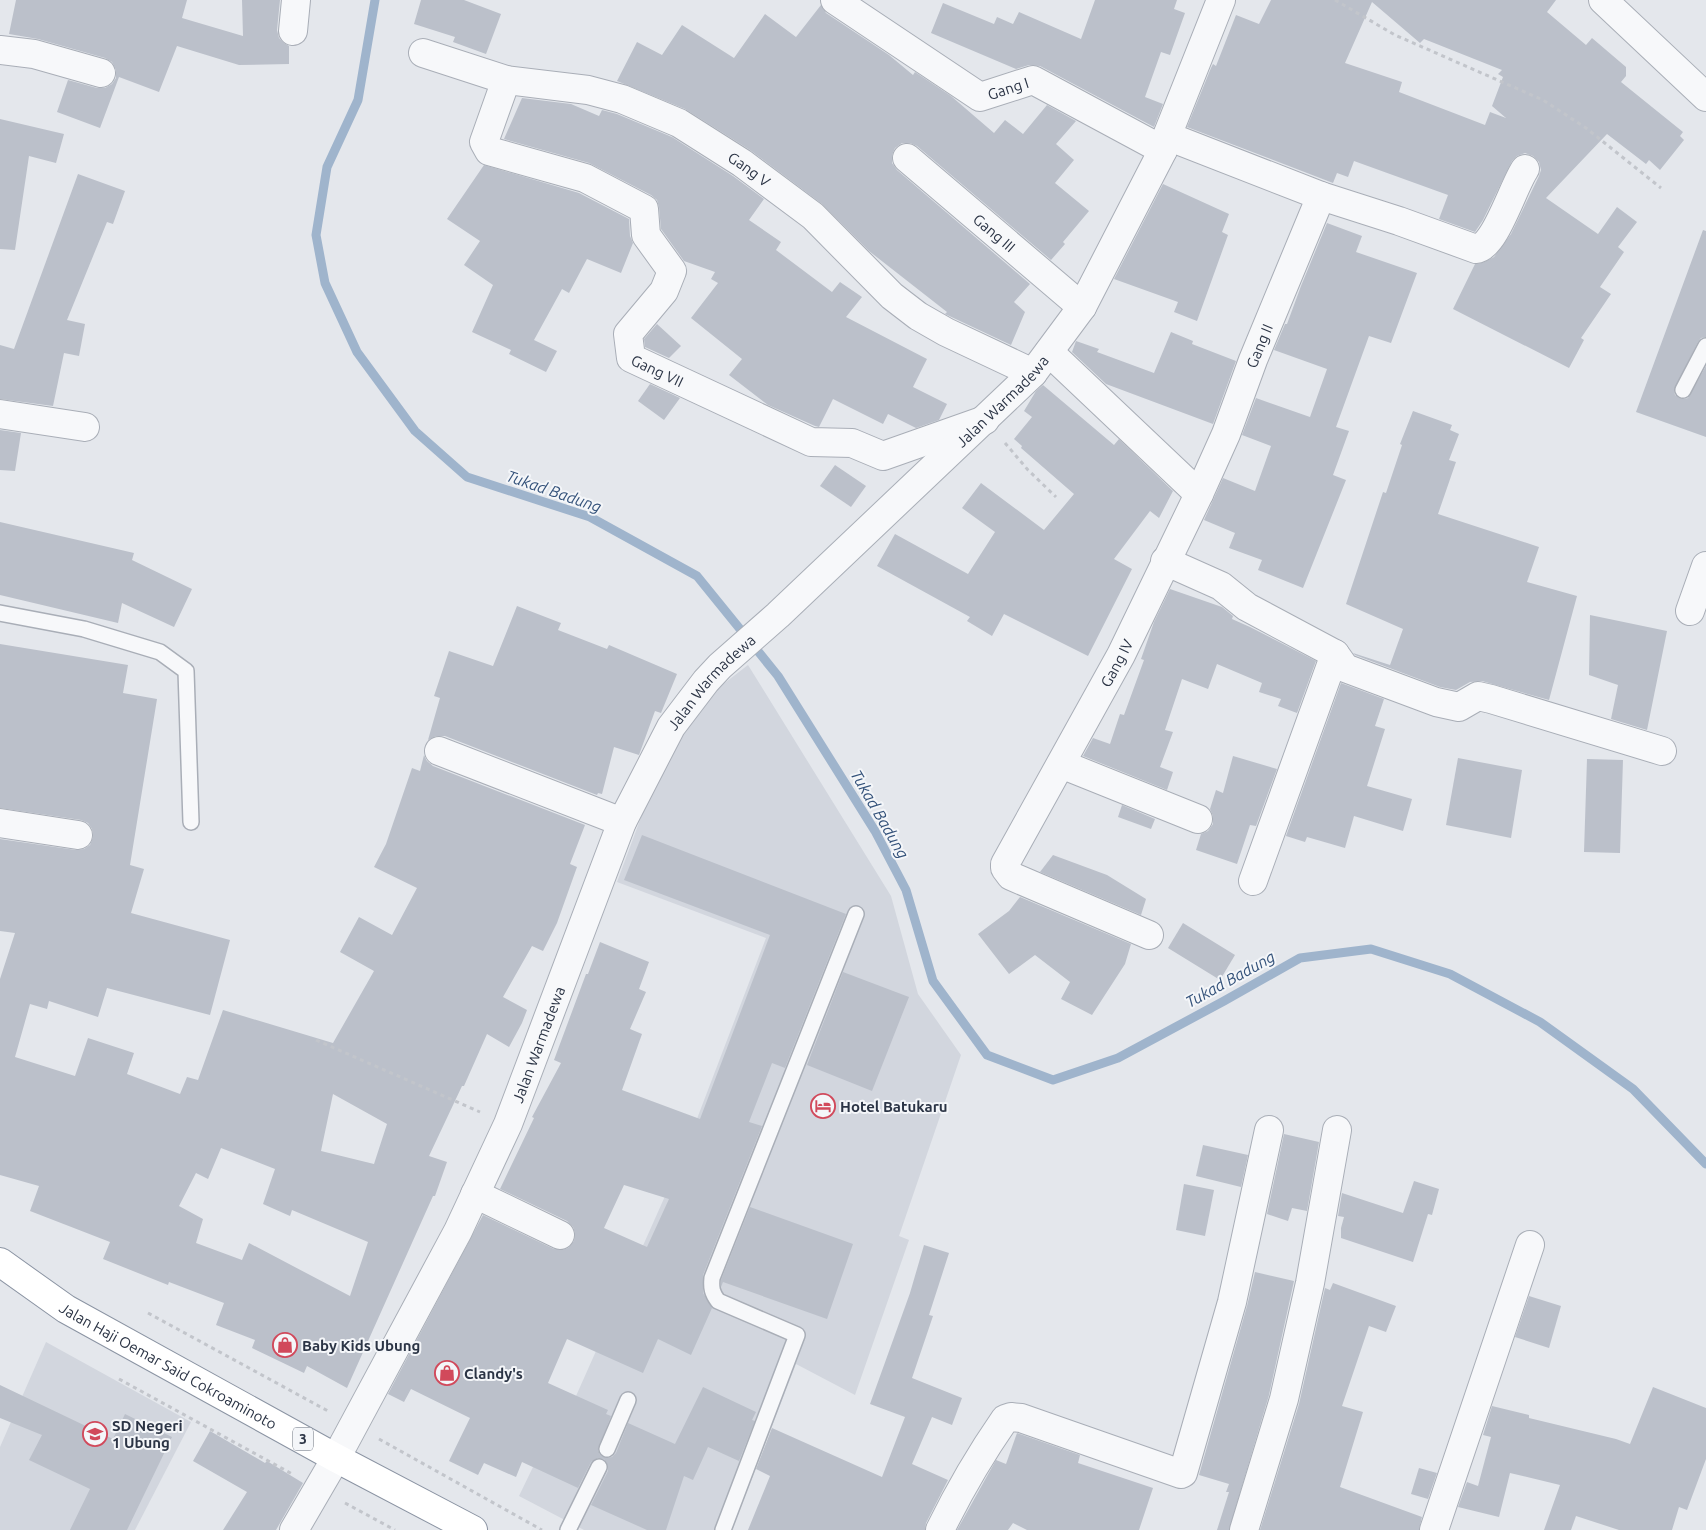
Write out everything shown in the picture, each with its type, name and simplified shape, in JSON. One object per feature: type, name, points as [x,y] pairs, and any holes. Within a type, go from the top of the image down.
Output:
[{"type":"highway","name":"Jalan Haji Oemar Said Cokroaminoto","points":[[0,1262],[66,1309],[336,1458],[473,1530]]},
{"type":"street","points":[[293,31],[296,0]]},
{"type":"street","name":"Gang I","points":[[835,0],[980,97],[1033,80],[1165,143]]},
{"type":"street","name":"Jalan Warmadewa","points":[[294,1530],[336,1458],[476,1194],[508,1124],[622,822],[671,727],[706,681],[720,666],[778,615],[985,420],[1033,373],[1049,352],[1082,307],[1165,143],[1221,0]]},
{"type":"street","points":[[1608,2],[1706,98]]},
{"type":"street","points":[[0,50],[34,54],[101,73]]},
{"type":"street","name":"Gang V","points":[[423,53],[506,80],[588,90],[622,99],[679,123],[737,159],[813,216],[892,296],[918,316],[946,332],[1033,373]]},
{"type":"street","name":"Gang VII","points":[[506,80],[484,142],[489,151],[584,178],[644,209],[646,235],[672,271],[664,291],[628,334],[631,358],[811,442],[852,443],[883,456],[985,420]]},
{"type":"street","points":[[1165,143],[1399,221],[1470,248],[1480,249],[1486,246],[1525,169]]},
{"type":"street","name":"Gang III","points":[[907,158],[1082,307]]},
{"type":"street","name":"Gang II","points":[[1199,494],[1226,434],[1321,196]]},
{"type":"street","points":[[1049,352],[1199,494]]},
{"type":"street","points":[[0,414],[85,427]]},
{"type":"street","name":"Gang IV","points":[[1149,935],[1011,876],[1005,868],[1005,864],[1120,654],[1199,494]]},
{"type":"street","points":[[1165,561],[1221,586],[1247,607],[1335,654],[1345,668],[1436,702],[1459,707],[1478,696],[1662,751]]},
{"type":"street","points":[[1690,611],[1706,566]]},
{"type":"street","points":[[1253,881],[1335,654]]},
{"type":"street","points":[[439,751],[622,822]]},
{"type":"street","points":[[1061,764],[1198,819]]},
{"type":"street","points":[[0,823],[78,835]]},
{"type":"street","points":[[940,1530],[956,1496],[986,1446],[1004,1419],[1007,1418],[1020,1418],[1182,1473],[1232,1302],[1269,1130]]},
{"type":"street","points":[[1244,1530],[1284,1400],[1310,1283],[1337,1130]]},
{"type":"street","points":[[476,1194],[560,1236]]},
{"type":"street","points":[[1434,1530],[1530,1245]]},
{"type":"lane","points":[[1683,390],[1706,346]]},
{"type":"lane","points":[[0,613],[84,629],[160,652],[186,671],[191,822]]},
{"type":"lane","points":[[723,1530],[797,1335],[718,1301],[711,1289],[712,1278],[856,914]]},
{"type":"lane","points":[[607,1450],[628,1400]]},
{"type":"lane","points":[[568,1530],[599,1467]]},
{"type":"path","points":[[1335,0],[1395,35],[1543,100],[1586,128],[1661,188]]},
{"type":"path","points":[[985,420],[1028,470],[1056,497]]},
{"type":"path","points":[[316,1040],[508,1124]]},
{"type":"path","points":[[119,1379],[395,1530]]},
{"type":"shaded area","name":"Hotel Batukaru","points":[[748,665],[891,896],[918,994],[961,1055],[899,1236],[909,1240],[855,1395],[796,1364],[732,1530],[584,1530],[519,1496],[533,1467],[576,1396],[682,1158],[766,938],[617,882],[659,769],[679,735],[713,692]]},
{"type":"shaded area","name":"SD Negeri 1 Ubung","points":[[46,1342],[191,1422],[135,1530],[0,1530],[0,1447]]},
{"type":"building","points":[[16,0],[187,0],[182,18],[243,36],[242,0],[280,0],[277,30],[279,38],[289,46],[289,64],[239,65],[177,46],[159,92],[119,77],[100,128],[57,112],[68,80],[97,88],[105,88],[112,84],[116,78],[116,70],[112,62],[105,58],[38,39],[9,34]]},
{"type":"building","points":[[421,0],[464,0],[501,14],[486,54],[453,42],[455,37],[414,24]]},
{"type":"building","points":[[1095,0],[1177,0],[1174,9],[1185,13],[1170,55],[1161,52],[1145,97],[1163,104],[1154,127],[1040,66],[1029,65],[1016,69],[931,33],[943,3],[994,24],[997,17],[1013,24],[1019,12],[1081,39]]},
{"type":"building","points":[[1271,0],[1556,0],[1547,12],[1586,45],[1592,38],[1626,67],[1626,76],[1621,82],[1683,132],[1680,136],[1684,140],[1660,170],[1649,160],[1646,164],[1607,134],[1546,198],[1598,234],[1617,207],[1637,222],[1618,247],[1624,252],[1600,287],[1611,294],[1581,338],[1584,340],[1569,368],[1453,309],[1475,264],[1494,257],[1511,234],[1541,170],[1539,162],[1533,156],[1525,153],[1517,156],[1512,161],[1483,220],[1475,232],[1439,219],[1448,195],[1354,161],[1348,177],[1337,173],[1333,183],[1187,127],[1211,68],[1213,64],[1216,66],[1236,15],[1259,24]],"holes":[[[1372,2],[1420,43],[1424,39],[1502,70],[1498,74],[1503,77],[1492,106],[1506,118],[1490,112],[1485,125],[1399,92],[1402,82],[1345,63]]]},
{"type":"building","points":[[821,5],[826,13],[889,55],[913,75],[915,72],[951,96],[994,133],[1005,120],[1023,134],[1047,105],[1076,121],[1056,144],[1074,160],[1055,183],[1089,211],[1063,242],[1065,244],[1051,260],[917,146],[910,143],[902,143],[895,148],[892,155],[892,163],[897,170],[1030,284],[1014,302],[1025,312],[1011,345],[945,314],[947,312],[869,251],[822,204],[750,150],[685,109],[617,81],[637,42],[662,55],[682,25],[734,58],[765,14],[796,37]]},
{"type":"building","points":[[522,98],[571,104],[599,116],[602,110],[617,114],[672,137],[733,176],[764,199],[749,220],[781,242],[776,250],[832,292],[840,282],[862,297],[846,317],[927,359],[913,387],[947,404],[939,420],[916,428],[888,414],[883,424],[833,399],[819,427],[768,405],[729,375],[742,359],[691,318],[718,283],[711,279],[715,272],[684,261],[661,229],[657,200],[651,195],[589,163],[504,139]]},
{"type":"building","points":[[0,119],[64,134],[56,163],[29,156],[15,250],[0,249]]},
{"type":"building","points":[[484,165],[579,193],[629,219],[630,236],[633,243],[621,273],[587,259],[569,293],[562,289],[534,340],[557,351],[546,372],[509,354],[511,350],[472,332],[493,285],[464,265],[480,241],[447,219]]},
{"type":"building","points":[[78,174],[125,191],[113,224],[107,222],[67,320],[85,324],[79,356],[64,353],[53,406],[0,399],[0,345],[14,349]]},
{"type":"building","points":[[1163,184],[1229,214],[1222,232],[1228,235],[1197,321],[1174,312],[1178,302],[1114,279]]},
{"type":"building","points":[[1327,223],[1362,236],[1356,252],[1417,273],[1391,343],[1369,336],[1336,427],[1349,431],[1333,475],[1346,480],[1303,588],[1258,570],[1262,560],[1229,548],[1235,533],[1204,520],[1223,478],[1255,491],[1271,446],[1242,435],[1256,398],[1310,417],[1327,369],[1274,350],[1285,324],[1287,324]]},
{"type":"building","points":[[1703,230],[1706,231],[1706,337],[1701,338],[1698,342],[1674,390],[1675,395],[1679,398],[1688,398],[1706,366],[1706,437],[1636,412]]},
{"type":"building","points":[[657,324],[681,346],[669,358],[645,347],[644,339]]},
{"type":"building","points":[[1171,332],[1193,341],[1192,344],[1236,361],[1213,424],[1106,384],[1072,352],[1076,341],[1099,349],[1097,352],[1154,373]]},
{"type":"building","points":[[650,384],[680,398],[664,420],[638,401]]},
{"type":"building","points":[[1043,385],[1114,445],[1119,439],[1173,491],[1159,518],[1150,511],[1114,559],[1132,569],[1088,656],[1004,614],[992,636],[967,621],[970,617],[877,566],[895,534],[968,574],[995,532],[962,508],[981,483],[1044,530],[1074,494],[1021,448],[1022,446],[1014,439],[1032,417],[1024,411],[1036,391]]},
{"type":"building","points":[[1413,411],[1452,425],[1450,430],[1459,434],[1449,460],[1456,462],[1438,514],[1539,547],[1527,582],[1577,596],[1549,700],[1482,681],[1470,682],[1456,690],[1440,687],[1353,653],[1390,665],[1403,629],[1346,604],[1383,492],[1386,493],[1402,445],[1400,444]]},
{"type":"building","points":[[0,430],[21,433],[15,471],[0,470]]},
{"type":"building","points":[[835,465],[866,486],[851,507],[820,486]]},
{"type":"building","points":[[0,522],[134,553],[132,560],[192,589],[174,627],[122,603],[118,623],[0,595]]},
{"type":"building","points":[[1170,589],[1222,607],[1233,616],[1232,619],[1316,661],[1297,713],[1278,706],[1281,699],[1259,692],[1262,683],[1217,664],[1208,689],[1182,679],[1165,730],[1173,732],[1160,767],[1173,772],[1167,790],[1083,756],[1093,738],[1110,744],[1120,714],[1124,715],[1144,660],[1141,659],[1154,622]]},
{"type":"building","points":[[517,606],[561,623],[558,630],[607,649],[609,645],[677,674],[661,713],[655,711],[639,755],[614,747],[602,794],[598,793],[597,795],[445,736],[436,736],[428,740],[440,698],[434,696],[449,651],[493,666]]},
{"type":"building","points":[[1590,615],[1667,631],[1647,730],[1611,719],[1618,685],[1589,675]]},
{"type":"building","points":[[0,644],[128,665],[123,693],[157,699],[130,865],[144,869],[131,913],[230,940],[210,1015],[107,988],[98,1017],[49,1001],[47,1009],[30,1004],[15,1057],[75,1076],[88,1038],[134,1053],[127,1074],[180,1094],[187,1077],[198,1080],[223,1010],[333,1043],[374,971],[340,952],[359,917],[392,935],[417,888],[374,867],[386,844],[412,768],[420,771],[424,755],[433,766],[585,825],[570,864],[577,867],[557,923],[543,951],[532,946],[503,997],[527,1010],[522,1023],[509,1047],[487,1034],[464,1086],[462,1086],[429,1156],[447,1162],[435,1196],[433,1196],[347,1388],[307,1366],[304,1373],[252,1348],[255,1340],[216,1325],[224,1303],[169,1282],[168,1285],[103,1259],[110,1242],[30,1211],[39,1186],[0,1175],[0,979],[15,933],[0,931],[0,839],[76,850],[84,849],[90,845],[93,837],[92,829],[88,823],[81,820],[0,808]],"holes":[[[333,1094],[387,1124],[374,1164],[321,1151]],[[221,1148],[275,1169],[263,1204],[290,1216],[292,1210],[368,1242],[350,1296],[249,1243],[242,1260],[196,1243],[203,1219],[179,1206],[196,1173],[208,1179]]]},
{"type":"building","points":[[1341,683],[1384,699],[1375,726],[1385,729],[1367,786],[1412,799],[1403,831],[1354,816],[1345,848],[1307,837],[1305,842],[1286,836]]},
{"type":"building","points":[[1233,756],[1277,769],[1256,826],[1250,825],[1237,864],[1196,850],[1201,834],[1208,831],[1213,824],[1213,816],[1210,809],[1216,790],[1223,793]]},
{"type":"building","points":[[1458,758],[1522,770],[1511,838],[1446,825]]},
{"type":"building","points":[[1587,759],[1623,760],[1620,853],[1584,852]]},
{"type":"building","points":[[1122,805],[1155,819],[1151,829],[1118,817]]},
{"type":"building","points":[[642,835],[846,914],[785,1068],[772,1063],[749,1122],[762,1126],[703,1275],[703,1293],[712,1308],[691,1355],[658,1339],[643,1373],[567,1339],[548,1383],[608,1410],[606,1414],[611,1416],[598,1450],[600,1455],[608,1458],[616,1453],[628,1423],[675,1444],[703,1387],[756,1412],[752,1420],[755,1421],[739,1461],[708,1447],[693,1480],[684,1476],[666,1530],[647,1530],[591,1505],[608,1471],[608,1466],[604,1459],[598,1458],[591,1462],[578,1488],[522,1462],[516,1477],[484,1463],[478,1475],[449,1461],[470,1418],[411,1389],[404,1402],[388,1394],[483,1215],[554,1249],[562,1250],[568,1248],[574,1241],[575,1233],[573,1227],[567,1221],[500,1189],[534,1118],[532,1117],[561,1063],[554,1060],[600,942],[649,962],[639,989],[646,992],[630,1029],[642,1034],[622,1090],[700,1119],[770,935],[624,880]],"holes":[[[624,1185],[669,1199],[647,1247],[604,1228]]]},
{"type":"building","points":[[1053,855],[1107,875],[1146,899],[1141,915],[1040,872]]},
{"type":"building","points":[[1020,897],[1131,944],[1125,964],[1092,1015],[1061,999],[1070,982],[1035,955],[1009,974],[978,934],[1009,911]]},
{"type":"building","points":[[1183,923],[1235,955],[1220,980],[1168,948]]},
{"type":"building","points":[[843,972],[909,997],[872,1091],[807,1065]]},
{"type":"building","points":[[1284,1134],[1319,1142],[1307,1211],[1292,1208],[1288,1221],[1267,1214]]},
{"type":"building","points":[[1203,1145],[1248,1155],[1241,1187],[1196,1176]]},
{"type":"building","points":[[1414,1181],[1439,1189],[1432,1215],[1428,1214],[1413,1262],[1341,1238],[1344,1217],[1338,1216],[1342,1193],[1403,1213]]},
{"type":"building","points":[[1184,1184],[1214,1190],[1205,1236],[1176,1230]]},
{"type":"building","points":[[750,1207],[853,1244],[827,1319],[723,1282],[721,1287],[721,1280]]},
{"type":"building","points":[[924,1245],[949,1253],[929,1315],[933,1316],[912,1378],[962,1398],[952,1425],[932,1417],[912,1464],[948,1480],[926,1523],[925,1530],[748,1530],[770,1476],[756,1469],[772,1428],[882,1477],[905,1417],[870,1404],[910,1293]]},
{"type":"building","points":[[1255,1272],[1294,1281],[1269,1395],[1229,1530],[1217,1530],[1229,1492],[1226,1492],[1229,1484],[1199,1475]]},
{"type":"building","points":[[1333,1283],[1396,1306],[1386,1332],[1369,1326],[1342,1406],[1363,1412],[1340,1487],[1422,1517],[1419,1530],[1260,1530],[1299,1404],[1325,1288],[1330,1290]]},
{"type":"building","points":[[1529,1296],[1561,1306],[1549,1348],[1515,1337]]},
{"type":"building","points":[[0,1385],[113,1439],[125,1414],[172,1437],[127,1530],[70,1530],[90,1489],[29,1460],[42,1435],[0,1418]]},
{"type":"building","points":[[1653,1387],[1706,1408],[1706,1459],[1687,1510],[1679,1507],[1672,1530],[1619,1530],[1576,1516],[1571,1530],[1544,1530],[1560,1485],[1510,1473],[1499,1517],[1458,1507],[1467,1482],[1478,1486],[1491,1437],[1483,1435],[1492,1406],[1529,1415],[1529,1418],[1630,1444]]},
{"type":"building","points":[[210,1431],[265,1463],[267,1461],[303,1483],[276,1530],[223,1530],[247,1492],[193,1461]]},
{"type":"building","points":[[1017,1433],[1080,1455],[1078,1463],[1153,1488],[1139,1530],[1027,1530],[1013,1523],[1008,1530],[957,1530],[996,1460],[1006,1464]]},
{"type":"building","points":[[1419,1468],[1437,1473],[1428,1499],[1411,1494]]},
{"type":"waterway","name":"Tukad Badung","points":[[375,0],[358,100],[327,167],[316,235],[325,283],[357,352],[415,431],[467,477],[590,517],[697,576],[778,676],[875,831],[906,890],[933,981],[987,1055],[1053,1080],[1118,1058],[1300,958],[1371,949],[1450,974],[1540,1022],[1633,1089],[1706,1164]]},
{"type":"place","name":"Hotel Batukaru","points":[[823,1106]]},
{"type":"place","name":"Baby Kids Ubung","points":[[285,1345]]},
{"type":"place","name":"Clandy's","points":[[447,1373]]},
{"type":"place","name":"SD Negeri 1 Ubung","points":[[95,1434]]}]
